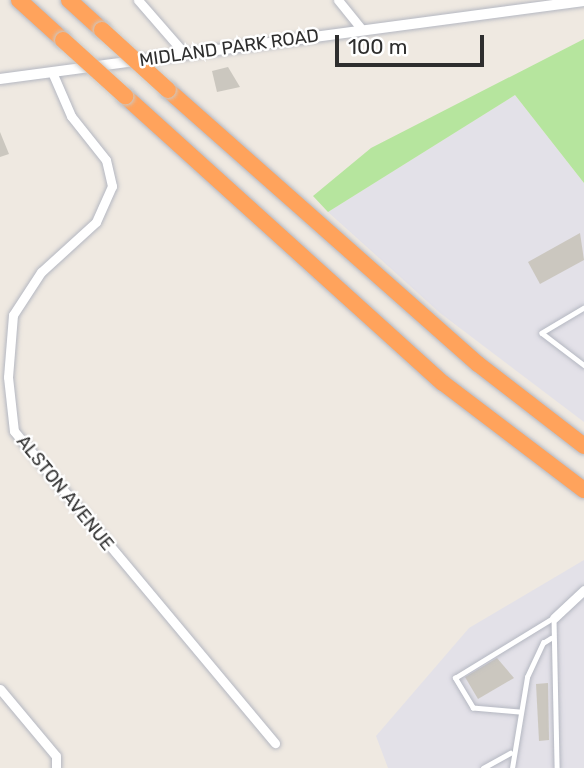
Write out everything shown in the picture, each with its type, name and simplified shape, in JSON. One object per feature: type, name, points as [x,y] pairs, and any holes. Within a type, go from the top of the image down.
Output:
[{"type":"highway","points":[[19,0],[423,365],[584,490]]},
{"type":"highway","points":[[69,0],[478,365],[584,446]]},
{"type":"street","points":[[138,0],[185,54]]},
{"type":"street","points":[[338,0],[362,30]]},
{"type":"street","name":"MIDLAND PARK ROAD","points":[[0,79],[584,1]]},
{"type":"street","name":"ALSTON AVENUE","points":[[52,72],[71,116],[106,160],[112,186],[96,222],[41,272],[13,315],[8,377],[14,431],[275,743]]},
{"type":"street","points":[[554,618],[584,590]]},
{"type":"street","points":[[0,689],[57,755],[57,768]]},
{"type":"lane","points":[[584,308],[542,333],[584,365]]},
{"type":"lane","points":[[554,618],[551,638],[557,768]]},
{"type":"lane","points":[[519,712],[473,708],[454,678],[554,618]]},
{"type":"lane","points":[[512,768],[510,753],[527,677],[542,643],[551,638]]},
{"type":"lane","points":[[483,768],[510,753]]},
{"type":"shaded area","points":[[515,95],[584,183],[584,422],[440,313],[328,212]]},
{"type":"shaded area","points":[[584,560],[584,768],[388,768],[376,736],[469,628]]},
{"type":"green space","points":[[584,39],[584,183],[515,95],[328,212],[313,196],[371,148]]},
{"type":"building","points":[[228,67],[240,87],[217,92],[212,71]]},
{"type":"building","points":[[0,132],[9,154],[0,157]]},
{"type":"building","points":[[580,233],[584,260],[540,284],[528,262]]},
{"type":"building","points":[[497,658],[514,678],[478,699],[465,677]]},
{"type":"building","points":[[548,683],[549,740],[539,741],[536,684]]}]
